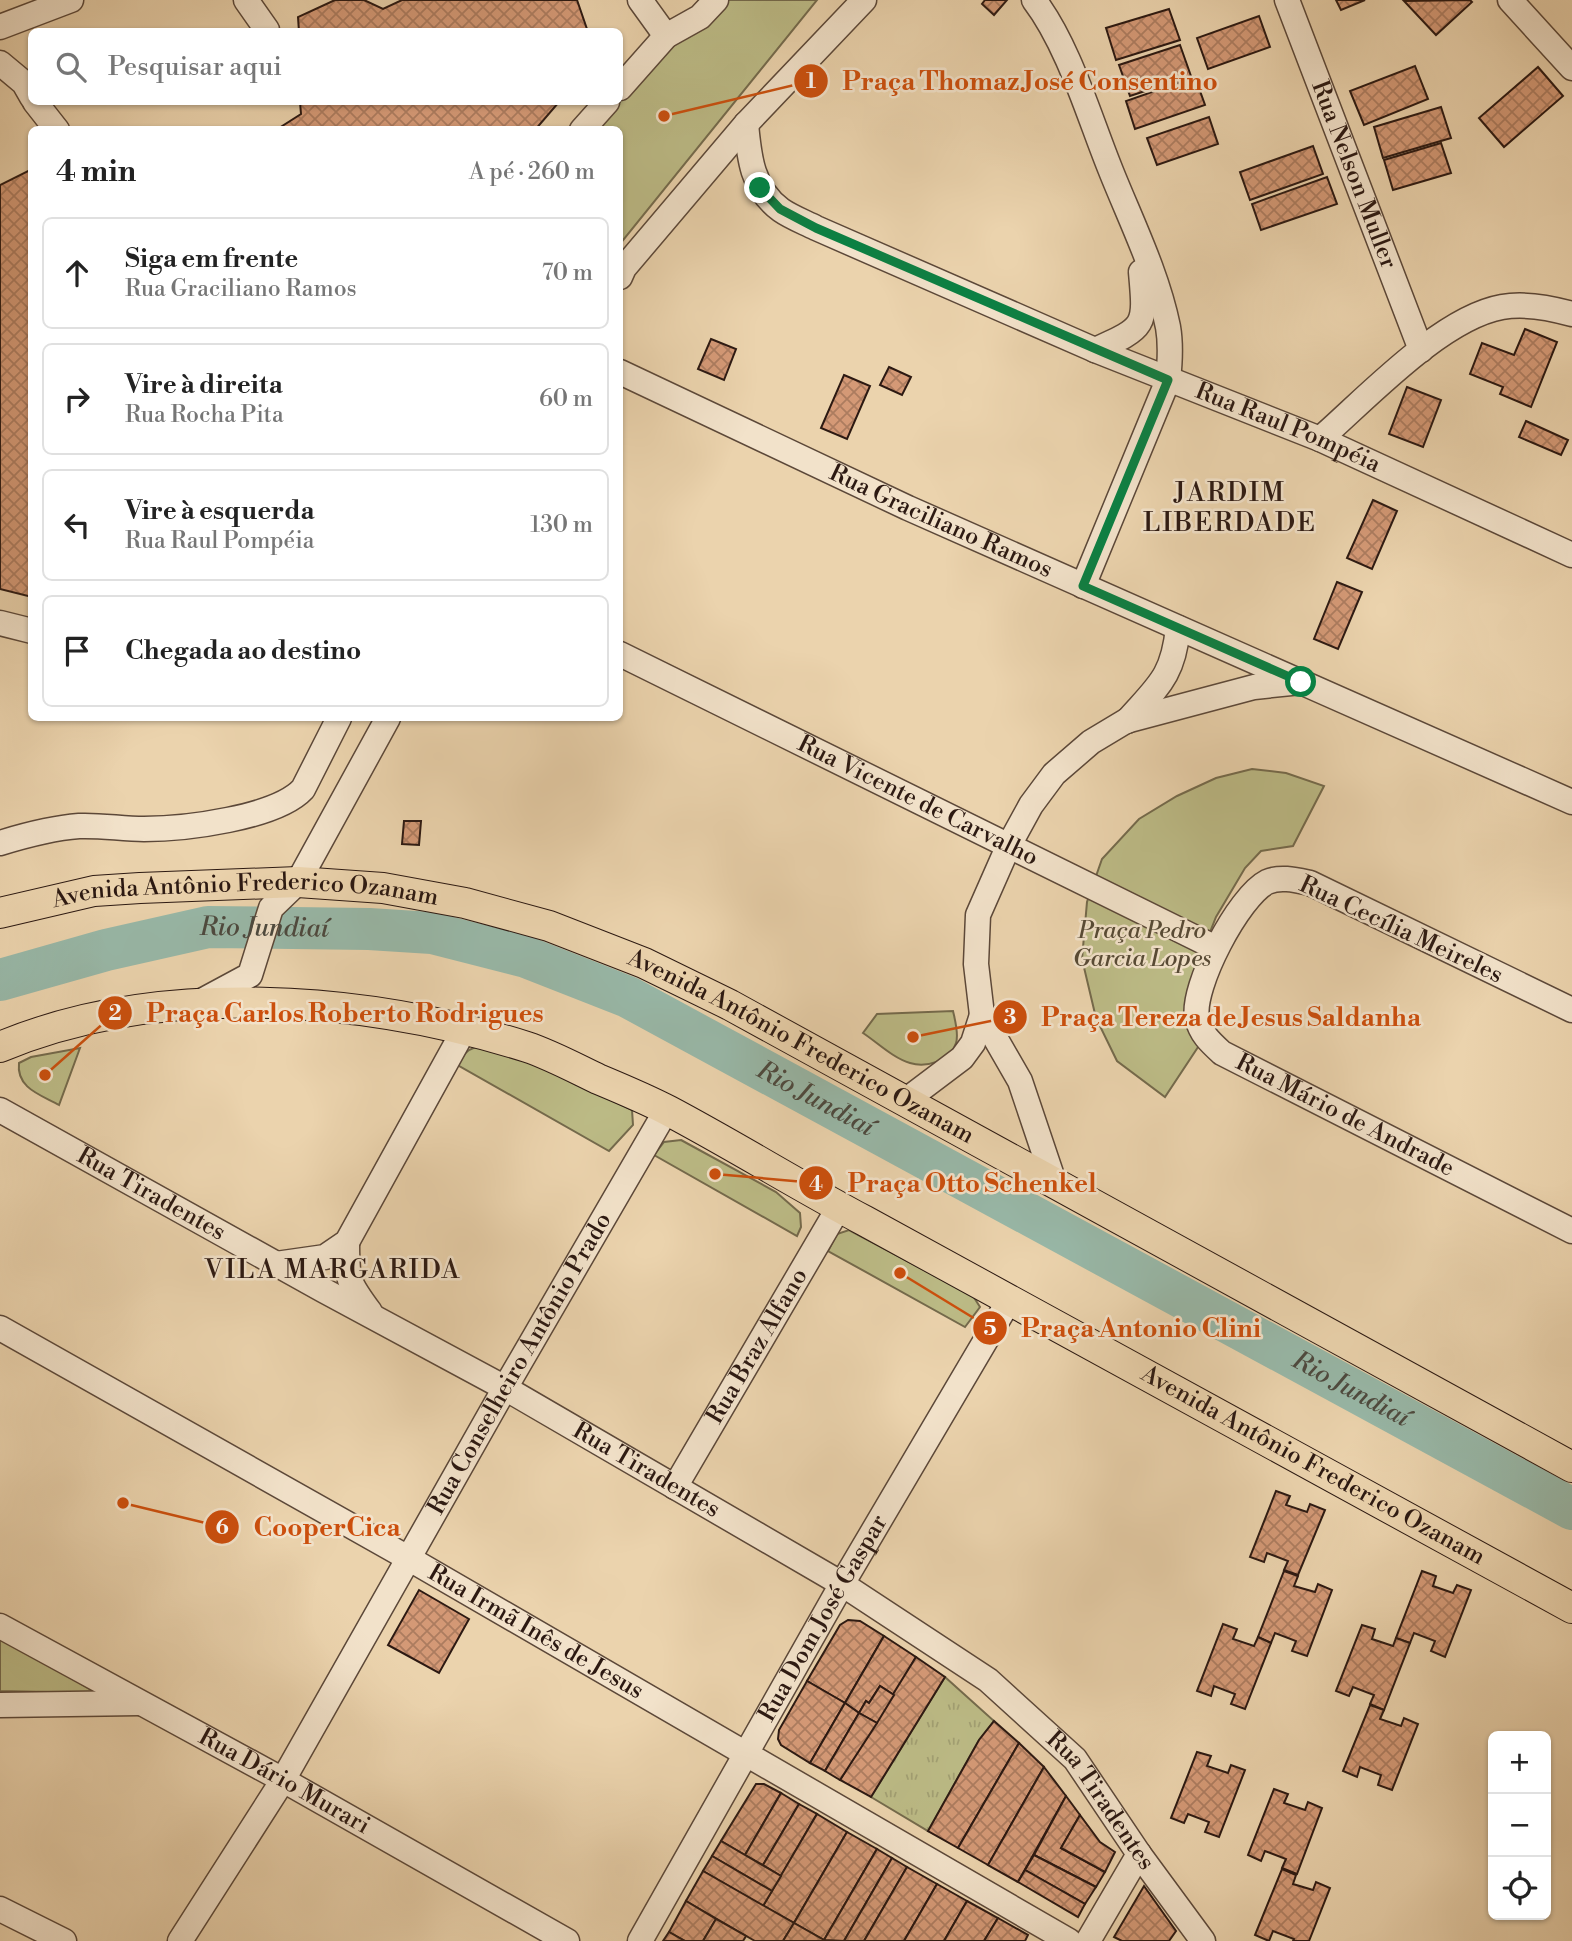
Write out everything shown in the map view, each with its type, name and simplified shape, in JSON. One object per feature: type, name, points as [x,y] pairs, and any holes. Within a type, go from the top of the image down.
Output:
[{"type":"main road","name":"Avenida Antônio Frederico Ozanam","points":[[1,912],[94,891],[298,882],[383,888],[465,903],[549,926],[644,963],[730,1005],[1572,1466]]},
{"type":"main road","points":[[240,883],[271,908]]},
{"type":"main road","name":"Avenida Antônio Frederico Ozanam","points":[[0,1047],[85,1019],[198,1003],[309,1005],[392,1016],[464,1030],[531,1049],[667,1110],[1572,1608]]},
{"type":"street","points":[[11,24],[71,0]]},
{"type":"street","points":[[246,0],[266,28]]},
{"type":"street","points":[[639,0],[666,36]]},
{"type":"street","points":[[623,270],[746,124],[863,0]]},
{"type":"street","points":[[1034,0],[1061,44],[1158,292],[1168,327],[1168,380],[1083,586]]},
{"type":"street","name":"Rua Nelson Muller","points":[[1287,0],[1421,350]]},
{"type":"street","points":[[1510,0],[1572,68]]},
{"type":"street","points":[[623,85],[666,36],[701,6]]},
{"type":"street","points":[[0,63],[28,87]]},
{"type":"street","points":[[41,105],[54,126]]},
{"type":"street","points":[[586,126],[604,105]]},
{"type":"street","name":"Rua Raul Pompéia","points":[[746,124],[750,165],[760,188],[780,209],[816,228],[1095,350],[1320,439],[1572,555]]},
{"type":"street","points":[[1095,350],[1128,335],[1138,326],[1144,313],[1138,240]]},
{"type":"street","points":[[1320,439],[1421,350],[1462,321],[1503,307],[1549,308],[1572,314]]},
{"type":"street","name":"Rua Graciliano Ramos","points":[[623,373],[908,508],[1572,802]]},
{"type":"street","points":[[0,623],[28,630]]},
{"type":"street","points":[[1054,1182],[1020,1081],[982,1015],[976,964],[978,915],[1008,847],[1031,805],[1054,774],[1091,742],[1126,721],[1161,684],[1176,651],[1178,628]]},
{"type":"street","name":"Rua Vicente de Carvalho","points":[[623,655],[1216,948]]},
{"type":"street","points":[[1126,721],[1254,687],[1301,682]]},
{"type":"street","points":[[0,843],[41,831],[76,827],[100,825],[141,830],[167,829],[223,821],[284,804],[295,798],[303,789],[337,721]]},
{"type":"street","points":[[198,1003],[250,975],[271,908],[298,882],[386,721]]},
{"type":"street","name":"Rua Cecília Meireles","points":[[1216,948],[1256,889],[1270,880],[1288,879],[1310,883],[1572,1010]]},
{"type":"street","name":"Rua Mário de Andrade","points":[[1216,948],[1199,993],[1197,1016],[1203,1035],[1222,1053],[1572,1231]]},
{"type":"street","points":[[905,1101],[962,1058],[973,1043],[982,1015]]},
{"type":"street","points":[[276,1264],[326,1257],[347,1242],[464,1030]]},
{"type":"street","name":"Rua Tiradentes","points":[[0,1110],[505,1388],[842,1584],[988,1680],[1074,1759],[1203,1941]]},
{"type":"street","name":"Rua Conselheiro Antônio Prado","points":[[180,1941],[284,1780],[505,1388],[667,1110]]},
{"type":"street","name":"Rua Braz Alfano","points":[[675,1487],[839,1207]]},
{"type":"street","points":[[347,1242],[346,1272],[351,1287],[373,1316]]},
{"type":"street","name":"Rua Dom José Gaspar","points":[[640,1941],[842,1584],[1010,1299]]},
{"type":"street","name":"Rua Irmã Inês de Jesus","points":[[0,1328],[408,1558],[1069,1941]]},
{"type":"street","name":"Rua Dário Murari","points":[[0,1626],[284,1780],[567,1941]]},
{"type":"street","points":[[0,1705],[141,1703]]},
{"type":"street","points":[[1088,1941],[1139,1854]]},
{"type":"street","points":[[0,1909],[64,1941]]},
{"type":"green space","points":[[702,0],[817,0],[623,240],[623,126],[595,126],[613,105],[623,105],[623,93]]},
{"type":"green space","name":"Praça Pedro Garcia Lopes","points":[[1252,769],[1286,773],[1324,786],[1293,846],[1261,851],[1245,868],[1216,917],[1192,978],[1202,1041],[1165,1097],[1117,1061],[1096,1018],[1082,959],[1087,902],[1102,859],[1139,819],[1177,796],[1216,778]]},
{"type":"green space","points":[[953,1011],[957,1031],[956,1043],[943,1059],[930,1064],[904,1061],[863,1033],[877,1014]]},
{"type":"green space","points":[[480,1045],[544,1067],[632,1110],[633,1125],[609,1151],[454,1063],[469,1050]]},
{"type":"green space","points":[[80,1048],[59,1105],[31,1090],[21,1079],[19,1063],[31,1057]]},
{"type":"green space","points":[[681,1140],[776,1192],[800,1213],[801,1227],[797,1236],[654,1155],[664,1142]]},
{"type":"green space","points":[[849,1230],[973,1296],[980,1307],[965,1327],[828,1251],[837,1234]]},
{"type":"green space","points":[[0,1635],[96,1693],[0,1691]]},
{"type":"green space","points":[[945,1677],[994,1721],[979,1740],[928,1831],[871,1797]]},
{"type":"building","points":[[335,0],[364,0],[383,9],[402,0],[577,0],[587,28],[299,28],[298,17]]},
{"type":"building","points":[[985,0],[1007,0],[994,15],[982,4]]},
{"type":"building","points":[[1336,0],[1365,0],[1341,10]]},
{"type":"building","points":[[1404,1],[1472,2],[1436,35]]},
{"type":"building","points":[[1169,9],[1180,40],[1116,60],[1106,28]]},
{"type":"building","points":[[1259,16],[1270,47],[1208,69],[1197,38]]},
{"type":"building","points":[[1180,45],[1191,76],[1130,96],[1119,65]]},
{"type":"building","points":[[1415,66],[1428,99],[1364,125],[1350,91]]},
{"type":"building","points":[[1538,67],[1563,96],[1504,147],[1479,118]]},
{"type":"building","points":[[1195,77],[1205,105],[1135,129],[1126,101]]},
{"type":"building","points":[[300,105],[556,105],[538,126],[282,126],[301,114]]},
{"type":"building","points":[[1441,107],[1451,138],[1383,158],[1374,127]]},
{"type":"building","points":[[1209,117],[1218,144],[1157,165],[1147,138]]},
{"type":"building","points":[[1441,143],[1451,173],[1393,190],[1384,160]]},
{"type":"building","points":[[1313,146],[1323,174],[1250,200],[1240,172]]},
{"type":"building","points":[[28,171],[28,596],[0,589],[0,185]]},
{"type":"building","points":[[1327,177],[1337,204],[1261,230],[1252,204]]},
{"type":"building","points":[[1525,329],[1557,342],[1531,407],[1500,394],[1503,387],[1470,374],[1482,343],[1514,355]]},
{"type":"building","points":[[711,339],[736,349],[724,380],[698,369]]},
{"type":"building","points":[[889,367],[911,377],[902,395],[880,385]]},
{"type":"building","points":[[844,375],[870,386],[847,439],[821,428]]},
{"type":"building","points":[[1407,387],[1441,400],[1423,447],[1389,434]]},
{"type":"building","points":[[1526,421],[1568,440],[1561,455],[1519,437]]},
{"type":"building","points":[[1373,500],[1397,511],[1372,569],[1347,558]]},
{"type":"building","points":[[1337,582],[1362,592],[1338,649],[1314,639]]},
{"type":"building","points":[[404,821],[421,821],[419,845],[402,844]]},
{"type":"building","points":[[1276,1491],[1290,1496],[1286,1505],[1307,1512],[1310,1504],[1325,1510],[1298,1575],[1284,1570],[1288,1561],[1267,1553],[1264,1562],[1250,1557]]},
{"type":"building","points":[[1284,1571],[1298,1576],[1294,1586],[1315,1592],[1318,1584],[1332,1590],[1307,1656],[1292,1651],[1296,1641],[1275,1633],[1271,1643],[1258,1637]]},
{"type":"building","points":[[1422,1571],[1436,1576],[1433,1586],[1453,1593],[1457,1585],[1471,1590],[1445,1657],[1431,1651],[1435,1641],[1414,1633],[1410,1643],[1396,1638]]},
{"type":"building","points":[[419,1590],[469,1619],[439,1673],[388,1645]]},
{"type":"building","points":[[848,1620],[860,1621],[884,1636],[845,1703],[807,1681],[840,1625]]},
{"type":"building","points":[[1223,1624],[1237,1629],[1233,1639],[1254,1646],[1258,1637],[1271,1643],[1245,1709],[1231,1704],[1235,1694],[1214,1686],[1211,1696],[1197,1691]]},
{"type":"building","points":[[1362,1625],[1375,1629],[1372,1639],[1393,1646],[1396,1638],[1410,1643],[1384,1710],[1370,1704],[1374,1695],[1353,1687],[1349,1696],[1336,1691]]},
{"type":"building","points":[[884,1636],[916,1657],[894,1695],[880,1686],[859,1713],[845,1703]]},
{"type":"building","points":[[916,1657],[945,1677],[871,1797],[840,1780]]},
{"type":"building","points":[[807,1681],[845,1703],[810,1763],[781,1745],[778,1739],[779,1730]]},
{"type":"building","points":[[880,1686],[894,1695],[877,1723],[859,1713]]},
{"type":"building","points":[[845,1703],[859,1713],[825,1771],[810,1763]]},
{"type":"building","points":[[1370,1705],[1384,1710],[1380,1719],[1401,1726],[1404,1718],[1418,1724],[1392,1790],[1378,1785],[1381,1775],[1360,1767],[1357,1777],[1343,1771]]},
{"type":"building","points":[[859,1713],[877,1723],[840,1780],[825,1771]]},
{"type":"building","points":[[994,1721],[1019,1743],[958,1848],[928,1831],[979,1740]]},
{"type":"building","points":[[1019,1743],[1044,1767],[988,1865],[958,1848]]},
{"type":"building","points":[[1197,1752],[1211,1756],[1207,1766],[1228,1773],[1231,1765],[1245,1770],[1219,1837],[1205,1832],[1209,1822],[1188,1814],[1184,1823],[1171,1818]]},
{"type":"building","points":[[1044,1767],[1066,1796],[1018,1882],[988,1865]]},
{"type":"building","points":[[756,1784],[764,1784],[781,1793],[745,1855],[721,1841]]},
{"type":"building","points":[[1274,1789],[1288,1794],[1284,1803],[1305,1810],[1308,1802],[1322,1808],[1297,1874],[1282,1868],[1286,1859],[1265,1851],[1261,1861],[1248,1855]]},
{"type":"building","points":[[781,1793],[799,1804],[763,1865],[745,1855]]},
{"type":"building","points":[[1066,1796],[1080,1815],[1061,1848],[1105,1872],[1096,1887],[1034,1855]]},
{"type":"building","points":[[799,1804],[817,1814],[781,1876],[763,1865]]},
{"type":"building","points":[[817,1814],[847,1832],[794,1923],[763,1906]]},
{"type":"building","points":[[1080,1815],[1100,1842],[1115,1852],[1105,1872],[1061,1848]]},
{"type":"building","points":[[847,1832],[877,1849],[824,1940],[794,1923]]},
{"type":"building","points":[[721,1841],[781,1876],[772,1891],[712,1856]]},
{"type":"building","points":[[877,1849],[892,1858],[844,1941],[824,1940]]},
{"type":"building","points":[[1034,1855],[1096,1887],[1085,1904],[1025,1870]]},
{"type":"building","points":[[712,1856],[772,1891],[763,1906],[703,1871]]},
{"type":"building","points":[[892,1858],[907,1867],[864,1941],[844,1941]]},
{"type":"building","points":[[907,1867],[937,1884],[904,1941],[864,1941]]},
{"type":"building","points":[[1282,1869],[1296,1875],[1293,1884],[1313,1890],[1316,1882],[1330,1888],[1309,1941],[1293,1941],[1294,1939],[1273,1931],[1269,1941],[1255,1935]]},
{"type":"building","points":[[1025,1870],[1085,1904],[1078,1917],[1018,1882]]},
{"type":"building","points":[[703,1871],[794,1923],[783,1941],[755,1941],[686,1901]]},
{"type":"building","points":[[937,1884],[967,1901],[944,1941],[904,1941]]},
{"type":"building","points":[[1144,1886],[1176,1931],[1169,1941],[1122,1941],[1114,1937]]},
{"type":"building","points":[[686,1901],[716,1919],[703,1941],[685,1941],[669,1932]]},
{"type":"building","points":[[967,1901],[998,1918],[984,1941],[944,1941]]},
{"type":"building","points":[[998,1918],[1028,1935],[1025,1941],[984,1941]]},
{"type":"building","points":[[716,1919],[746,1936],[743,1941],[703,1941]]},
{"type":"building","points":[[794,1923],[824,1940],[783,1941]]},
{"type":"building","points":[[669,1932],[685,1941],[663,1941]]},
{"type":"waterway","name":"Rio Jundiaí","points":[[0,980],[106,950],[208,927],[369,929],[432,933],[526,957],[628,997],[1572,1509]]},
{"type":"place","name":"Praça Thomaz José Consentino","points":[[664,116]]},
{"type":"place","name":"Praça Tereza de Jesus Saldanha","points":[[913,1037]]},
{"type":"place","name":"Praça Carlos Roberto Rodrigues","points":[[45,1075]]},
{"type":"place","name":"Praça Otto Schenkel","points":[[715,1174]]},
{"type":"place","name":"Praça Antonio Clini","points":[[900,1273]]},
{"type":"place","name":"CooperCica","points":[[123,1503]]},
{"type":"district","name":"JARDIM LIBERDADE","points":[[1230,508]]},
{"type":"district","name":"VILA MARGARIDA","points":[[333,1270]]},
{"type":"route","points":[[760,188],[780,209],[816,228],[1168,380],[1083,586],[1301,682]]}]
